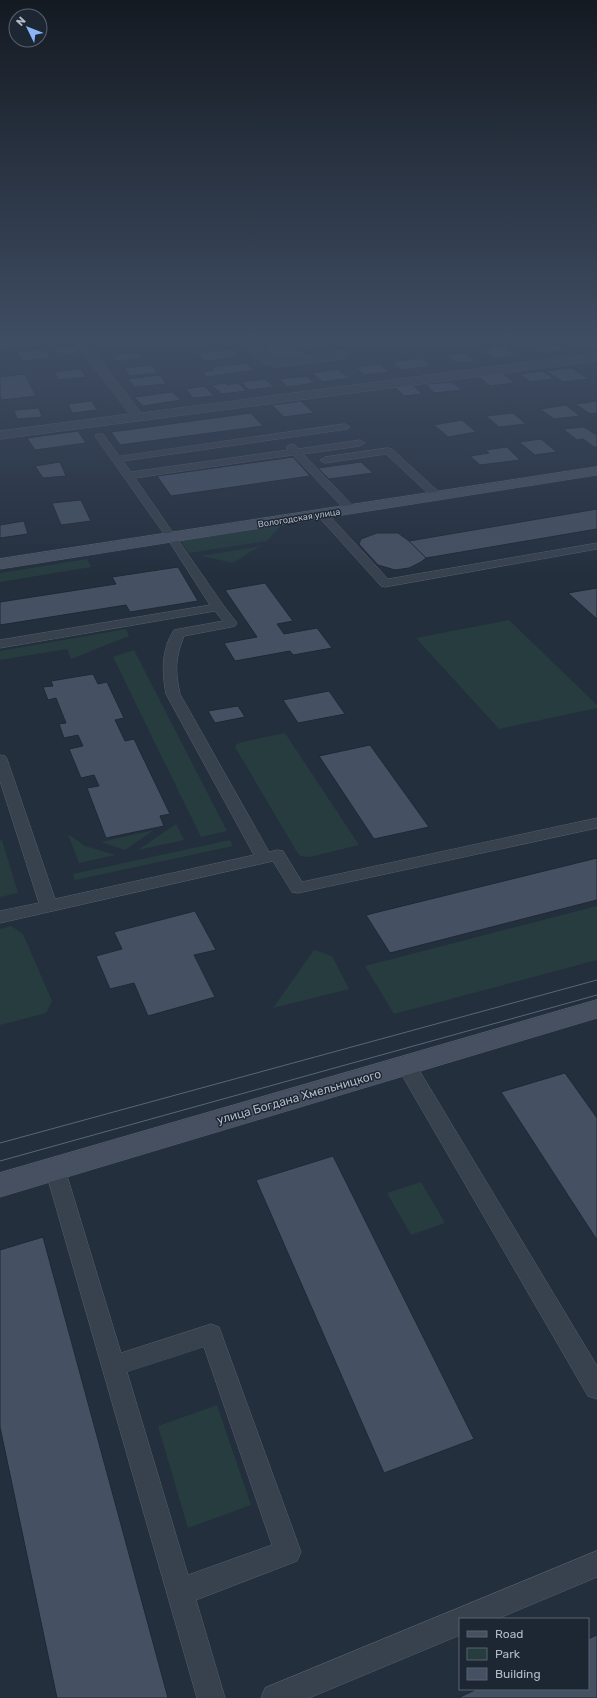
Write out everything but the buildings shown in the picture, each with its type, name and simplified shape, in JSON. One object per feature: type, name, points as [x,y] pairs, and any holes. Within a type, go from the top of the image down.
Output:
[{"type":"main road","name":"Вологодская улица","points":[[0,564],[597,471]]},
{"type":"main road","name":"улица Богдана Хмельницкого","points":[[0,1185],[597,1009]]},
{"type":"street","points":[[0,435],[121,419]]},
{"type":"lane","points":[[117,459],[345,427]]},
{"type":"lane","points":[[100,436],[172,538],[218,607],[231,623],[179,633],[170,653],[168,672],[173,694],[264,858]]},
{"type":"lane","points":[[281,436],[351,510]]},
{"type":"lane","points":[[128,476],[360,442]]},
{"type":"lane","points":[[325,460],[388,451],[437,496]]},
{"type":"lane","points":[[322,514],[385,583],[597,546]]},
{"type":"lane","points":[[0,644],[218,607]]},
{"type":"lane","points":[[0,759],[48,906]]},
{"type":"lane","points":[[0,917],[277,855],[298,888],[597,823]]},
{"type":"lane","points":[[406,1065],[597,1388]]},
{"type":"lane","points":[[55,1169],[211,1698]]},
{"type":"lane","points":[[113,1366],[211,1334],[288,1552],[180,1592]]},
{"type":"lane","points":[[466,1618],[597,1564]]},
{"type":"lane","points":[[275,1698],[459,1621]]},
{"type":"green space","points":[[283,523],[267,541],[189,553],[179,539]]},
{"type":"green space","points":[[260,546],[233,563],[201,556]]},
{"type":"green space","points":[[87,559],[91,567],[0,582],[0,573]]},
{"type":"green space","points":[[509,620],[597,705],[597,708],[499,729],[416,638]]},
{"type":"green space","points":[[126,629],[129,636],[71,659],[67,649],[0,660],[0,651]]},
{"type":"green space","points":[[134,650],[227,831],[201,837],[113,657]]},
{"type":"green space","points":[[285,733],[359,845],[310,857],[300,856],[297,852],[235,747],[237,744],[242,742]]},
{"type":"green space","points":[[176,824],[184,840],[138,850]]},
{"type":"green space","points":[[154,830],[125,850],[101,842]]},
{"type":"green space","points":[[68,834],[85,846],[116,855],[79,863]]},
{"type":"green space","points":[[2,840],[18,893],[0,897],[0,841]]},
{"type":"green space","points":[[230,840],[233,846],[75,880],[73,874]]},
{"type":"green space","points":[[597,906],[597,960],[394,1014],[365,966]]},
{"type":"green space","points":[[11,926],[23,934],[52,1001],[46,1013],[0,1025],[0,929]]},
{"type":"green space","points":[[314,950],[332,956],[349,989],[273,1008]]},
{"type":"green space","points":[[421,1182],[445,1223],[411,1235],[387,1193]]},
{"type":"green space","points":[[217,1405],[251,1505],[188,1528],[158,1426]]},
{"type":"tram line","points":[[0,1143],[597,980]]},
{"type":"tram line","points":[[0,1161],[597,995]]}]
